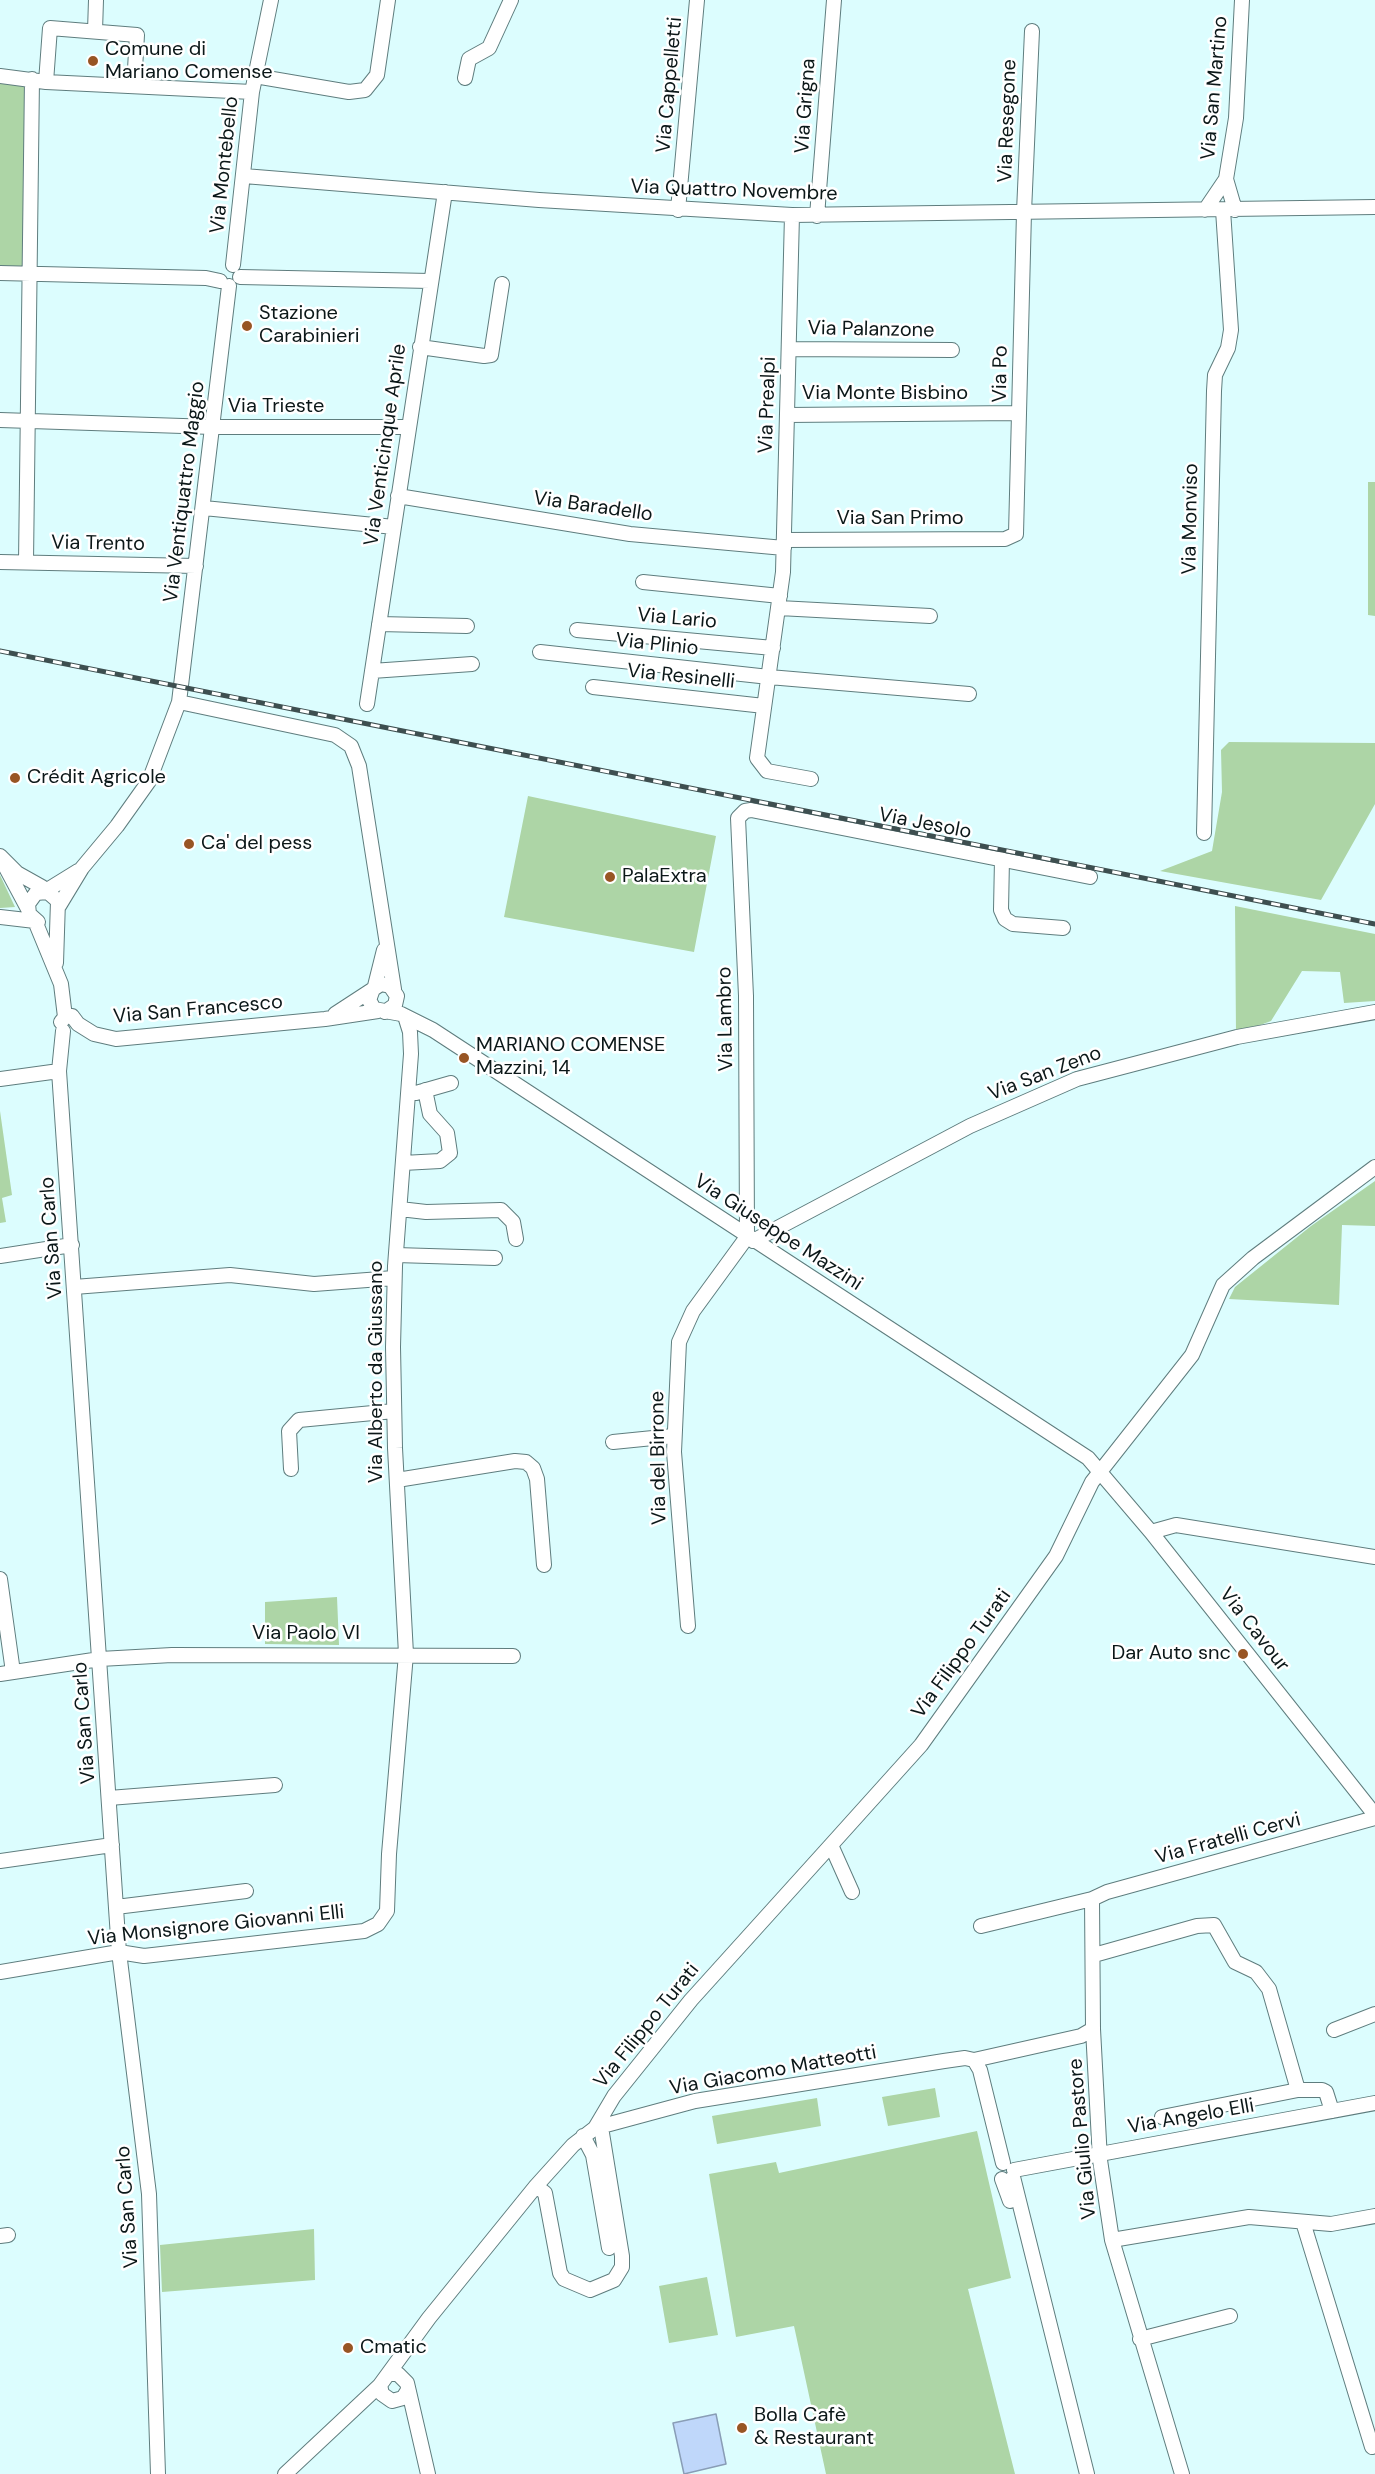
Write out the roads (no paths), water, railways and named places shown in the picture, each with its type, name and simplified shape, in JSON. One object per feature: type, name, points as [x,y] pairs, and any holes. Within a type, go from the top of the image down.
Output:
[{"type":"street","points":[[95,31],[96,0]]},
{"type":"street","name":"Via Montebello","points":[[231,277],[252,92],[271,0]]},
{"type":"street","points":[[255,76],[349,92],[365,90],[377,75],[388,0]]},
{"type":"street","points":[[465,78],[469,59],[489,48],[511,0]]},
{"type":"street","name":"Via Cappelletti","points":[[678,210],[697,0]]},
{"type":"street","name":"Via Grigna","points":[[817,216],[834,0]]},
{"type":"street","name":"Via San Martino","points":[[1226,179],[1236,118],[1242,0]]},
{"type":"street","points":[[46,82],[50,28],[137,35],[134,86]]},
{"type":"street","name":"Via Resegone","points":[[1024,212],[1032,31]]},
{"type":"street","points":[[0,76],[46,82],[252,92]]},
{"type":"street","points":[[26,562],[32,79]]},
{"type":"street","name":"Via Quattro Novembre","points":[[244,176],[678,210],[817,216],[1375,207]]},
{"type":"street","points":[[1205,210],[1226,179]]},
{"type":"street","name":"Via Monviso","points":[[1204,833],[1214,385],[1217,370],[1229,344],[1231,326],[1229,210],[1226,179]]},
{"type":"street","name":"Via Venticinque Aprile","points":[[368,704],[445,192]]},
{"type":"street","name":"Via Po","points":[[1014,536],[1017,527],[1024,212]]},
{"type":"street","name":"Via Prealpi","points":[[792,215],[784,544],[780,602],[758,753],[760,765],[767,771],[811,779]]},
{"type":"street","points":[[0,273],[430,281]]},
{"type":"street","name":"Via Ventiquattro Maggio","points":[[82,868],[117,826],[149,781],[179,702],[231,277]]},
{"type":"street","points":[[420,347],[491,355],[502,284]]},
{"type":"street","name":"Via Palanzone","points":[[789,349],[952,351]]},
{"type":"street","name":"Via Monte Bisbino","points":[[787,415],[1020,413]]},
{"type":"street","name":"Via Trieste","points":[[0,420],[213,427],[408,426]]},
{"type":"street","name":"Via Baradello","points":[[398,496],[630,534],[784,544]]},
{"type":"street","points":[[204,508],[394,527]]},
{"type":"street","name":"Via San Primo","points":[[784,544],[1005,539],[1014,536]]},
{"type":"street","name":"Via Trento","points":[[0,562],[196,566]]},
{"type":"street","points":[[643,582],[780,602],[930,616]]},
{"type":"street","points":[[379,624],[467,626]]},
{"type":"street","name":"Via Lario","points":[[578,630],[773,648]]},
{"type":"street","name":"Via Plinio","points":[[540,652],[769,677]]},
{"type":"street","points":[[372,671],[472,664]]},
{"type":"street","points":[[769,677],[969,694]]},
{"type":"street","name":"Via Resinelli","points":[[593,687],[765,706]]},
{"type":"street","points":[[179,702],[321,732],[342,738],[351,746],[358,766],[395,993],[395,1005],[382,1012],[369,1000],[385,939]]},
{"type":"street","name":"Via Jesolo","points":[[751,810],[1090,878]]},
{"type":"street","name":"Via Lambro","points":[[750,1239],[746,996],[737,820],[742,813],[751,810]]},
{"type":"street","points":[[0,856],[17,873],[54,896],[58,910],[54,939],[64,1024]]},
{"type":"street","points":[[0,856],[57,971]]},
{"type":"street","points":[[1002,859],[1001,910],[1005,919],[1013,924],[1063,928]]},
{"type":"street","points":[[31,915],[33,895],[46,891],[82,868]]},
{"type":"street","points":[[0,917],[31,915],[49,922],[82,868]]},
{"type":"street","points":[[374,988],[386,985],[395,993]]},
{"type":"street","name":"Via San Francesco","points":[[325,1019],[351,1006],[374,988]]},
{"type":"street","name":"Via Giuseppe Mazzini","points":[[395,993],[426,1029]]},
{"type":"street","name":"Via Giuseppe Mazzini","points":[[382,1012],[405,1016],[426,1029],[1074,1448],[1101,1471]]},
{"type":"street","name":"Via San Francesco","points":[[64,1024],[74,1031],[78,1024],[94,1034],[116,1039],[382,1012]]},
{"type":"street","name":"Via San Zeno","points":[[750,1239],[970,1126],[1077,1079],[1237,1037],[1375,1012]]},
{"type":"street","name":"Via Alberto da Giussano","points":[[405,1016],[411,1036],[411,1054],[394,1278],[394,1411],[406,1654]]},
{"type":"street","name":"Via San Carlo","points":[[64,1024],[59,1071],[119,1952],[149,2188],[158,2474]]},
{"type":"street","name":"Via Alberto da Giussano","points":[[411,1054],[414,1043],[426,1029]]},
{"type":"street","points":[[0,1079],[59,1071]]},
{"type":"street","points":[[409,1095],[451,1083]]},
{"type":"street","points":[[403,1163],[440,1161],[450,1153],[447,1132],[430,1114],[425,1090]]},
{"type":"street","name":"Via Filippo Turati","points":[[593,2131],[614,2096],[691,2000],[902,1768],[930,1732],[1056,1556],[1084,1494],[1190,1359],[1217,1294],[1228,1279],[1375,1167]]},
{"type":"street","points":[[400,1209],[501,1210],[513,1222],[516,1239]]},
{"type":"street","name":"Via del Birrone","points":[[688,1626],[673,1436],[679,1347],[683,1329],[695,1308],[750,1239]]},
{"type":"street","points":[[0,1256],[72,1245]]},
{"type":"street","points":[[396,1255],[495,1258]]},
{"type":"street","points":[[74,1287],[241,1275],[314,1284],[394,1278]]},
{"type":"street","points":[[291,1469],[289,1431],[298,1420],[394,1411]]},
{"type":"street","points":[[613,1442],[673,1436]]},
{"type":"street","points":[[397,1480],[515,1461],[526,1462],[533,1468],[537,1479],[544,1565]]},
{"type":"street","name":"Via Cavour","points":[[1101,1471],[1373,1809]]},
{"type":"street","points":[[1151,1532],[1176,1525],[1375,1557]]},
{"type":"street","points":[[0,1579],[7,1673]]},
{"type":"street","name":"Via Monsignore Giovanni Elli","points":[[0,1972],[119,1952],[144,1956],[364,1931],[380,1922],[389,1903],[389,1857],[406,1654]]},
{"type":"street","name":"Via Paolo VI","points":[[7,1673],[100,1659],[172,1655],[513,1656]]},
{"type":"street","points":[[109,1798],[275,1785]]},
{"type":"street","name":"Via Fratelli Cervi","points":[[981,1926],[1092,1899],[1107,1892],[1373,1809]]},
{"type":"street","points":[[0,1861],[112,1845]]},
{"type":"street","points":[[831,1845],[852,1892]]},
{"type":"street","points":[[116,1907],[246,1891]]},
{"type":"street","name":"Via Giulio Pastore","points":[[1092,1899],[1093,2029],[1100,2153],[1112,2240],[1182,2474]]},
{"type":"street","points":[[1094,1955],[1197,1926],[1214,1925],[1234,1962],[1256,1972],[1269,1989],[1298,2090]]},
{"type":"street","points":[[1335,2030],[1375,2014]]},
{"type":"street","name":"Via Giacomo Matteotti","points":[[593,2131],[694,2101],[944,2061],[965,2058],[974,2060],[1081,2036],[1093,2029]]},
{"type":"street","points":[[974,2060],[980,2070],[1046,2311],[1087,2474]]},
{"type":"street","points":[[1162,2117],[1298,2090],[1326,2092],[1332,2111]]},
{"type":"street","name":"Via Angelo Elli","points":[[1008,2172],[1375,2103]]},
{"type":"street","points":[[536,2186],[545,2193],[560,2272],[564,2279],[578,2287],[590,2290],[614,2280],[622,2266],[622,2256],[593,2131]]},
{"type":"street","points":[[285,2474],[385,2380],[429,2318],[536,2186],[593,2131]]},
{"type":"street","points":[[593,2131],[593,2155],[609,2248]]},
{"type":"street","points":[[1112,2240],[1249,2217],[1344,2223],[1375,2216]]},
{"type":"street","points":[[1302,2222],[1372,2447]]},
{"type":"street","points":[[1140,2339],[1230,2316]]},
{"type":"street","points":[[357,2406],[403,2398],[413,2342]]},
{"type":"street","points":[[385,2380],[398,2374],[407,2385],[428,2474]]},
{"type":"street","points":[[385,2380],[382,2394],[392,2401],[419,2431]]},
{"type":"water","points":[[716,2414],[726,2464],[684,2474],[673,2423]]},
{"type":"railway","points":[[0,651],[1375,924]]},
{"type":"place","name":"Comune di Mariano Comense","points":[[93,61]]},
{"type":"place","name":"Stazione Carabinieri","points":[[247,326]]},
{"type":"place","name":"Crédit Agricole","points":[[15,778]]},
{"type":"place","name":"Ca' del pess","points":[[189,844]]},
{"type":"place","name":"PalaExtra","points":[[610,877]]},
{"type":"place","name":"MARIANO COMENSE Mazzini, 14","points":[[464,1058]]},
{"type":"place","name":"Dar Auto snc","points":[[1243,1654]]},
{"type":"place","name":"Cmatic","points":[[348,2348]]},
{"type":"place","name":"Bolla Cafè & Restaurant","points":[[742,2428]]}]
